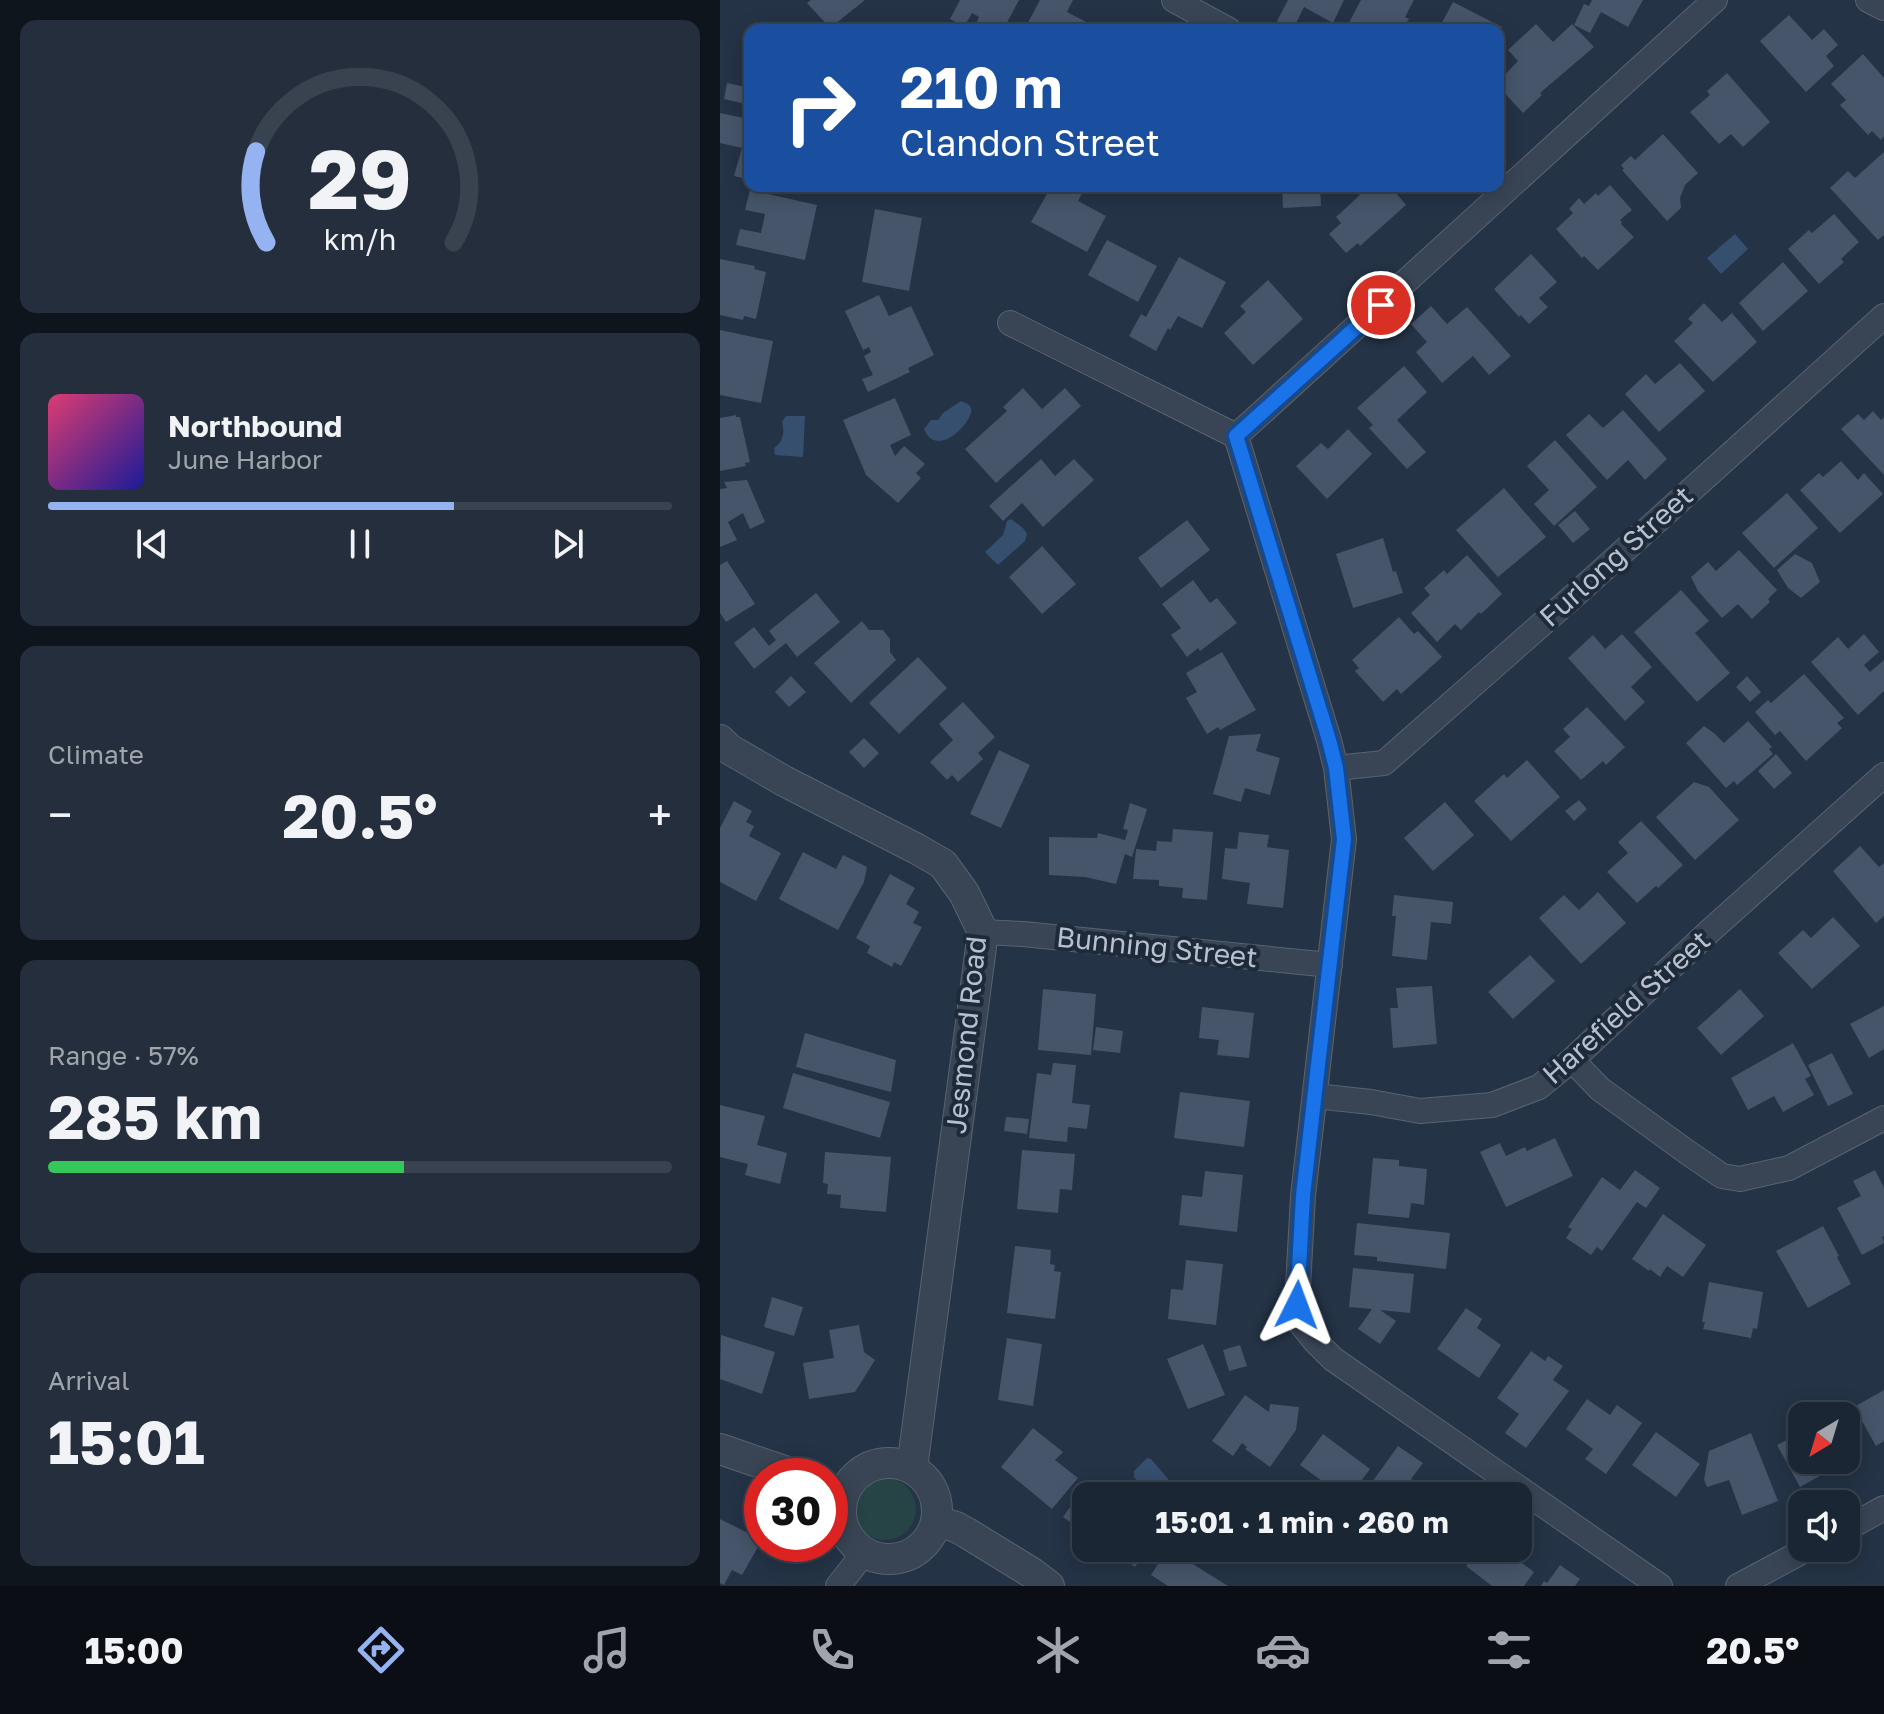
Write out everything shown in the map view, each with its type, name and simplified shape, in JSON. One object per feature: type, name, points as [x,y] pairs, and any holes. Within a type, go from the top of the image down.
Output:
[{"type":"street","points":[[1174,0],[1218,24]]},
{"type":"street","points":[[1504,186],[1715,0]]},
{"type":"street","points":[[1868,0],[1884,8]]},
{"type":"street","points":[[1236,436],[1497,192]]},
{"type":"street","name":"Furlong Street","points":[[1336,768],[1384,763],[1884,316]]},
{"type":"street","points":[[1010,323],[1236,436],[1329,740],[1336,768],[1344,839],[1303,1196],[1297,1305],[1302,1325],[1333,1359],[1660,1586]]},
{"type":"street","name":"Jesmond Road","points":[[720,740],[729,749],[784,781],[943,864],[964,893],[983,932],[912,1468]]},
{"type":"street","name":"Harefield Street","points":[[1315,1096],[1420,1111],[1492,1105],[1539,1087],[1884,775]]},
{"type":"street","name":"Bunning Street","points":[[983,932],[1330,965]]},
{"type":"street","points":[[1572,1060],[1600,1089],[1722,1176],[1740,1179],[1789,1168],[1884,1118]]},
{"type":"street","points":[[720,1449],[746,1458]]},
{"type":"street","points":[[848,1480],[873,1465],[893,1463],[912,1468],[933,1491],[937,1506],[937,1521],[930,1538],[919,1550],[903,1558],[885,1560],[864,1553],[848,1536]]},
{"type":"street","points":[[1860,1521],[1884,1508]]},
{"type":"street","points":[[937,1521],[967,1533],[1049,1586]]},
{"type":"street","points":[[838,1586],[864,1553]]},
{"type":"street","points":[[1738,1586],[1788,1559]]},
{"type":"green space","points":[[879,1478],[891,1478],[907,1487],[914,1497],[914,1521],[907,1531],[891,1540],[879,1540],[859,1526],[854,1515],[854,1503],[868,1483]]},
{"type":"water","points":[[1735,234],[1748,249],[1721,274],[1707,258]]},
{"type":"water","points":[[961,401],[971,408],[967,421],[946,440],[930,438],[924,429],[931,420],[938,420]]},
{"type":"water","points":[[786,416],[805,416],[803,457],[775,455],[774,448],[781,440],[782,422]]},
{"type":"water","points":[[1011,519],[1027,534],[1025,541],[998,565],[985,552],[1003,535],[1007,521]]},
{"type":"water","points":[[1147,1458],[1151,1459],[1170,1482],[1139,1482],[1134,1471]]},
{"type":"building","points":[[811,0],[865,0],[835,24],[826,24],[807,3]]},
{"type":"building","points":[[960,0],[1019,0],[1006,24],[976,24],[979,17],[972,13],[966,24],[950,19]]},
{"type":"building","points":[[1040,0],[1073,0],[1067,12],[1090,24],[1027,24]]},
{"type":"building","points":[[1288,0],[1344,0],[1333,23],[1304,7],[1296,24],[1277,21]]},
{"type":"building","points":[[1361,0],[1414,0],[1405,17],[1411,24],[1348,24]]},
{"type":"building","points":[[1592,0],[1643,0],[1628,27],[1601,12],[1590,33],[1574,25],[1584,4],[1589,6]]},
{"type":"building","points":[[1453,2],[1496,24],[1441,24]]},
{"type":"building","points":[[1789,15],[1812,40],[1824,29],[1838,45],[1826,56],[1834,66],[1806,92],[1760,41]]},
{"type":"building","points":[[1536,24],[1553,42],[1572,24],[1594,47],[1540,93],[1542,95],[1523,113],[1504,92],[1504,76],[1518,61],[1508,50]]},
{"type":"building","points":[[1863,54],[1884,78],[1884,136],[1881,140],[1872,131],[1868,135],[1840,105],[1846,100],[1831,84]]},
{"type":"building","points":[[1727,73],[1770,122],[1743,147],[1731,134],[1719,144],[1690,112],[1710,95],[1707,91]]},
{"type":"building","points":[[727,83],[744,87],[744,104],[724,99]]},
{"type":"building","points":[[720,113],[744,118],[742,148],[720,143]]},
{"type":"building","points":[[1663,134],[1698,173],[1685,185],[1680,198],[1681,208],[1667,221],[1622,170],[1621,165],[1631,156],[1635,160]]},
{"type":"building","points":[[742,148],[744,148],[744,178],[734,176]]},
{"type":"building","points":[[1884,152],[1884,235],[1878,240],[1830,188],[1848,171],[1855,178]]},
{"type":"building","points":[[1610,185],[1632,210],[1620,220],[1634,237],[1598,270],[1584,256],[1582,258],[1556,229],[1573,213],[1569,209],[1579,198],[1584,204]]},
{"type":"building","points":[[750,192],[817,205],[805,260],[736,245],[740,229],[761,233],[765,214],[745,210]]},
{"type":"building","points":[[1048,192],[1083,192],[1078,201],[1106,216],[1087,252],[1031,222]]},
{"type":"building","points":[[1282,192],[1320,192],[1321,206],[1283,208]]},
{"type":"building","points":[[1357,192],[1395,192],[1406,205],[1360,246],[1358,243],[1346,253],[1329,234],[1341,223],[1336,217],[1360,195]]},
{"type":"building","points":[[875,209],[922,218],[909,291],[862,282]]},
{"type":"building","points":[[1834,214],[1859,242],[1841,259],[1844,262],[1819,284],[1788,249],[1809,230],[1812,233]]},
{"type":"building","points":[[1107,240],[1157,266],[1138,302],[1088,275]]},
{"type":"building","points":[[1531,254],[1557,282],[1539,298],[1548,307],[1529,324],[1494,289]]},
{"type":"building","points":[[1179,257],[1226,282],[1202,328],[1178,316],[1156,351],[1129,336],[1141,314],[1146,317]]},
{"type":"building","points":[[720,259],[755,266],[754,269],[766,272],[756,319],[744,316],[743,320],[720,315]]},
{"type":"building","points":[[1783,262],[1808,291],[1763,331],[1739,303]]},
{"type":"building","points":[[1268,280],[1303,319],[1253,365],[1224,333],[1246,312],[1240,306]]},
{"type":"building","points":[[879,295],[889,316],[911,306],[934,355],[908,368],[910,372],[868,392],[862,379],[873,375],[864,356],[871,352],[869,347],[863,350],[845,311]]},
{"type":"building","points":[[1704,303],[1722,322],[1732,313],[1757,342],[1713,382],[1674,341],[1693,323],[1688,319]]},
{"type":"building","points":[[1431,306],[1447,324],[1467,307],[1511,356],[1489,375],[1473,356],[1442,383],[1416,352],[1427,342],[1411,324]]},
{"type":"building","points":[[720,330],[773,341],[761,403],[720,395]]},
{"type":"building","points":[[1680,363],[1705,391],[1659,432],[1625,394],[1646,374],[1655,384]]},
{"type":"building","points":[[1404,366],[1427,392],[1397,420],[1426,452],[1407,469],[1369,428],[1373,425],[1357,408]]},
{"type":"building","points":[[1023,388],[1042,409],[1065,388],[1081,406],[996,483],[965,449],[1007,411],[1003,407]]},
{"type":"building","points":[[895,398],[911,435],[890,445],[895,456],[904,446],[925,464],[916,473],[921,478],[898,503],[866,475],[843,420]]},
{"type":"building","points":[[1623,410],[1667,459],[1645,480],[1628,460],[1607,480],[1566,435],[1589,414],[1603,428]]},
{"type":"building","points":[[1873,411],[1881,420],[1884,417],[1884,475],[1841,429],[1858,414],[1864,420]]},
{"type":"building","points":[[740,417],[750,462],[745,463],[746,466],[720,471],[720,418]]},
{"type":"building","points":[[1348,429],[1372,454],[1327,499],[1296,466],[1321,443],[1328,449]]},
{"type":"building","points":[[1555,440],[1597,487],[1554,526],[1534,504],[1549,490],[1527,466]]},
{"type":"building","points":[[1041,459],[1055,476],[1074,459],[1094,480],[1043,527],[1022,503],[1003,521],[989,506]]},
{"type":"building","points":[[1841,461],[1858,480],[1864,473],[1883,494],[1840,533],[1800,490],[1819,473],[1823,477]]},
{"type":"building","points":[[747,480],[765,522],[750,529],[743,513],[728,522],[737,540],[720,547],[720,489],[727,488],[724,482]]},
{"type":"building","points":[[1504,488],[1546,537],[1498,577],[1456,530]]},
{"type":"building","points":[[1787,493],[1818,528],[1774,568],[1742,533]]},
{"type":"building","points":[[1575,511],[1590,529],[1573,543],[1558,525]]},
{"type":"building","points":[[1187,520],[1210,550],[1161,588],[1138,558]]},
{"type":"building","points":[[1383,538],[1403,593],[1353,608],[1336,554]]},
{"type":"building","points":[[1042,546],[1076,584],[1042,614],[1009,577]]},
{"type":"building","points":[[1739,550],[1777,590],[1768,599],[1770,602],[1752,619],[1738,604],[1722,618],[1698,591],[1691,577],[1708,562],[1716,571]]},
{"type":"building","points":[[1795,554],[1812,563],[1820,582],[1801,598],[1788,588],[1777,570]]},
{"type":"building","points":[[1467,555],[1502,594],[1461,630],[1455,624],[1437,642],[1411,613],[1430,595],[1424,588],[1444,570],[1447,574]]},
{"type":"building","points":[[727,561],[755,604],[726,622],[720,613],[720,565]]},
{"type":"building","points":[[1193,580],[1210,603],[1217,598],[1237,623],[1187,657],[1171,635],[1181,628],[1162,604]]},
{"type":"building","points":[[1681,590],[1709,621],[1695,633],[1730,673],[1697,702],[1634,632]]},
{"type":"building","points":[[816,593],[840,622],[797,657],[786,643],[754,669],[734,643],[754,627],[769,646],[776,640],[769,631]]},
{"type":"building","points":[[1399,617],[1414,634],[1418,631],[1442,657],[1401,694],[1397,689],[1383,702],[1355,671],[1359,668],[1352,660]]},
{"type":"building","points":[[862,621],[869,630],[883,630],[890,639],[890,652],[896,660],[851,703],[814,663]]},
{"type":"building","points":[[1622,634],[1652,667],[1631,687],[1645,702],[1625,721],[1568,658],[1593,635],[1605,649]]},
{"type":"building","points":[[1864,634],[1879,652],[1864,665],[1870,672],[1884,660],[1884,691],[1858,715],[1811,662],[1838,637],[1848,649]]},
{"type":"building","points":[[1222,652],[1256,710],[1207,734],[1186,698],[1197,692],[1186,673]]},
{"type":"building","points":[[918,657],[947,688],[899,734],[869,703]]},
{"type":"building","points":[[1804,674],[1844,718],[1837,723],[1842,728],[1806,761],[1780,731],[1775,735],[1755,712],[1768,700],[1771,703]]},
{"type":"building","points":[[791,676],[806,692],[789,707],[775,692]]},
{"type":"building","points":[[1747,676],[1761,692],[1750,702],[1736,687]]},
{"type":"building","points":[[963,702],[995,737],[978,753],[983,759],[958,782],[952,775],[947,780],[930,762],[953,740],[939,724]]},
{"type":"building","points":[[1587,707],[1625,747],[1606,765],[1603,761],[1581,780],[1554,751],[1570,737],[1563,729]]},
{"type":"building","points":[[1748,721],[1772,747],[1769,749],[1773,754],[1737,785],[1734,781],[1726,788],[1686,743],[1704,726],[1724,743]]},
{"type":"building","points":[[1261,734],[1256,751],[1280,758],[1270,795],[1245,788],[1241,802],[1213,794],[1229,736]]},
{"type":"building","points":[[864,738],[879,753],[864,768],[849,752]]},
{"type":"building","points":[[999,750],[1030,765],[1001,828],[970,814]]},
{"type":"building","points":[[1776,754],[1792,773],[1774,789],[1758,771]]},
{"type":"building","points":[[1527,760],[1560,797],[1511,841],[1474,801],[1504,774],[1507,778]]},
{"type":"building","points":[[1694,782],[1709,787],[1739,820],[1695,860],[1656,817]]},
{"type":"building","points":[[1579,800],[1587,809],[1574,821],[1565,811]]},
{"type":"building","points":[[734,801],[752,811],[746,822],[754,826],[749,836],[781,853],[756,901],[720,882],[720,828]]},
{"type":"building","points":[[1445,802],[1474,835],[1433,871],[1404,838]]},
{"type":"building","points":[[1130,803],[1147,809],[1132,857],[1125,854],[1116,884],[1085,877],[1049,875],[1049,837],[1097,838],[1098,833],[1125,840],[1128,830],[1123,829]]},
{"type":"building","points":[[1641,821],[1683,865],[1637,903],[1607,872],[1628,853],[1618,842]]},
{"type":"building","points":[[1173,829],[1213,832],[1207,900],[1182,898],[1183,888],[1159,886],[1159,880],[1133,879],[1136,849],[1156,851],[1157,841],[1172,842]]},
{"type":"building","points":[[1239,832],[1269,835],[1267,847],[1289,850],[1283,908],[1247,904],[1250,883],[1222,879],[1225,848],[1237,849]]},
{"type":"building","points":[[1860,846],[1879,867],[1884,863],[1884,916],[1876,923],[1833,871]]},
{"type":"building","points":[[803,852],[836,869],[843,855],[867,867],[864,882],[838,930],[779,899]]},
{"type":"building","points":[[890,874],[915,888],[906,904],[919,912],[913,923],[922,927],[901,966],[894,962],[892,967],[867,953],[870,946],[856,938]]},
{"type":"building","points":[[1598,892],[1626,923],[1581,964],[1539,918],[1564,895],[1579,910]]},
{"type":"building","points":[[1394,895],[1453,902],[1451,924],[1431,922],[1427,960],[1392,956],[1396,916],[1392,916]]},
{"type":"building","points":[[1833,917],[1860,946],[1812,989],[1778,953],[1803,930],[1811,938]]},
{"type":"building","points":[[1530,955],[1555,981],[1513,1019],[1488,992]]},
{"type":"building","points":[[1432,986],[1437,1044],[1393,1048],[1390,1008],[1398,1008],[1396,988]]},
{"type":"building","points":[[1043,989],[1096,994],[1091,1055],[1038,1050]]},
{"type":"building","points":[[1740,989],[1764,1016],[1721,1055],[1697,1028]]},
{"type":"building","points":[[1884,1006],[1884,1049],[1869,1058],[1850,1024]]},
{"type":"building","points":[[1202,1007],[1254,1013],[1249,1058],[1217,1055],[1219,1040],[1199,1038]]},
{"type":"building","points":[[1096,1027],[1123,1031],[1120,1053],[1093,1050]]},
{"type":"building","points":[[805,1033],[896,1060],[891,1092],[796,1067]]},
{"type":"building","points":[[1793,1043],[1811,1076],[1805,1079],[1814,1095],[1783,1112],[1774,1096],[1748,1110],[1731,1078]]},
{"type":"building","points":[[1832,1053],[1853,1094],[1828,1106],[1808,1065]]},
{"type":"building","points":[[1053,1063],[1076,1065],[1072,1103],[1090,1105],[1087,1129],[1068,1127],[1067,1142],[1029,1138],[1037,1073],[1051,1075]]},
{"type":"building","points":[[793,1073],[890,1102],[880,1138],[783,1108]]},
{"type":"building","points":[[1180,1092],[1250,1101],[1244,1147],[1174,1138]]},
{"type":"building","points":[[720,1105],[765,1116],[757,1145],[787,1153],[780,1184],[745,1175],[748,1164],[720,1157]]},
{"type":"building","points":[[1006,1117],[1029,1119],[1027,1134],[1004,1131]]},
{"type":"building","points":[[1555,1138],[1573,1176],[1506,1207],[1480,1152],[1500,1143],[1506,1156],[1525,1147],[1527,1151]]},
{"type":"building","points":[[1022,1150],[1075,1154],[1072,1190],[1060,1189],[1058,1213],[1017,1209]]},
{"type":"building","points":[[825,1152],[891,1157],[886,1212],[840,1208],[841,1195],[827,1194],[828,1184],[823,1183]]},
{"type":"building","points":[[1373,1158],[1399,1160],[1399,1166],[1427,1169],[1424,1205],[1411,1203],[1409,1218],[1368,1214]]},
{"type":"building","points":[[1635,1170],[1660,1188],[1646,1208],[1637,1202],[1602,1251],[1597,1247],[1591,1255],[1566,1238],[1572,1229],[1568,1227],[1602,1177],[1620,1190]]},
{"type":"building","points":[[1875,1170],[1884,1188],[1884,1243],[1862,1255],[1837,1208],[1861,1196],[1853,1181]]},
{"type":"building","points":[[1205,1171],[1243,1175],[1237,1232],[1179,1225],[1182,1195],[1202,1197]]},
{"type":"building","points":[[1663,1214],[1706,1245],[1683,1277],[1667,1266],[1660,1277],[1632,1259]]},
{"type":"building","points":[[1357,1223],[1450,1233],[1446,1269],[1377,1261],[1377,1257],[1354,1255]]},
{"type":"building","points":[[1823,1226],[1851,1284],[1808,1308],[1776,1251]]},
{"type":"building","points":[[1015,1246],[1051,1250],[1050,1264],[1055,1265],[1054,1271],[1061,1272],[1055,1319],[1007,1313]]},
{"type":"building","points":[[1186,1260],[1223,1264],[1216,1325],[1168,1319],[1171,1289],[1183,1290]]},
{"type":"building","points":[[1353,1268],[1414,1274],[1410,1313],[1380,1310],[1396,1321],[1380,1344],[1358,1329],[1372,1309],[1349,1307]]},
{"type":"building","points":[[1709,1282],[1763,1292],[1757,1329],[1753,1328],[1751,1338],[1703,1329]]},
{"type":"building","points":[[772,1297],[803,1307],[794,1336],[764,1327]]},
{"type":"building","points":[[1466,1308],[1482,1319],[1477,1328],[1501,1345],[1479,1378],[1437,1349]]},
{"type":"building","points":[[859,1325],[864,1352],[875,1360],[855,1392],[809,1399],[803,1363],[834,1358],[829,1330]]},
{"type":"building","points":[[721,1335],[775,1352],[762,1394],[720,1379]]},
{"type":"building","points":[[1007,1338],[1042,1344],[1033,1406],[998,1400]]},
{"type":"building","points":[[1203,1344],[1225,1395],[1188,1409],[1167,1359]]},
{"type":"building","points":[[1240,1345],[1247,1366],[1229,1371],[1223,1350]]},
{"type":"building","points":[[1531,1351],[1545,1361],[1548,1356],[1563,1366],[1553,1380],[1569,1391],[1526,1448],[1505,1433],[1519,1414],[1497,1398]]},
{"type":"building","points":[[1884,1390],[1884,1441],[1876,1446],[1860,1418],[1860,1404]]},
{"type":"building","points":[[1245,1395],[1269,1412],[1270,1404],[1299,1407],[1296,1430],[1270,1467],[1245,1449],[1247,1447],[1242,1443],[1233,1456],[1212,1441]]},
{"type":"building","points":[[1587,1399],[1610,1415],[1617,1405],[1642,1423],[1606,1474],[1585,1459],[1593,1449],[1566,1429]]},
{"type":"building","points":[[1033,1428],[1063,1452],[1055,1460],[1078,1478],[1052,1509],[1001,1467]]},
{"type":"building","points":[[1656,1432],[1700,1464],[1676,1497],[1632,1465]]},
{"type":"building","points":[[1751,1433],[1778,1501],[1742,1515],[1729,1480],[1707,1487],[1704,1480],[1709,1451]]},
{"type":"building","points":[[1323,1434],[1370,1469],[1360,1482],[1324,1482],[1300,1465]]},
{"type":"building","points":[[1788,1439],[1788,1465],[1777,1445]]},
{"type":"building","points":[[1398,1446],[1423,1463],[1411,1479],[1415,1482],[1372,1482]]},
{"type":"building","points":[[1793,1474],[1823,1474],[1800,1487]]},
{"type":"building","points":[[1072,1504],[1072,1523],[1063,1517]]},
{"type":"building","points":[[720,1519],[744,1531],[744,1562],[749,1562],[742,1575],[732,1570],[724,1585],[720,1583]]},
{"type":"building","points":[[1159,1562],[1190,1562],[1228,1586],[1168,1586],[1151,1575]]},
{"type":"building","points":[[1469,1562],[1521,1562],[1534,1572],[1524,1586],[1492,1586],[1466,1566]]},
{"type":"building","points":[[1560,1565],[1580,1579],[1575,1586],[1541,1586],[1544,1581],[1547,1583]]},
{"type":"route","points":[[1297,1305],[1303,1196],[1344,839],[1336,768],[1329,740],[1236,436],[1381,305]]}]
